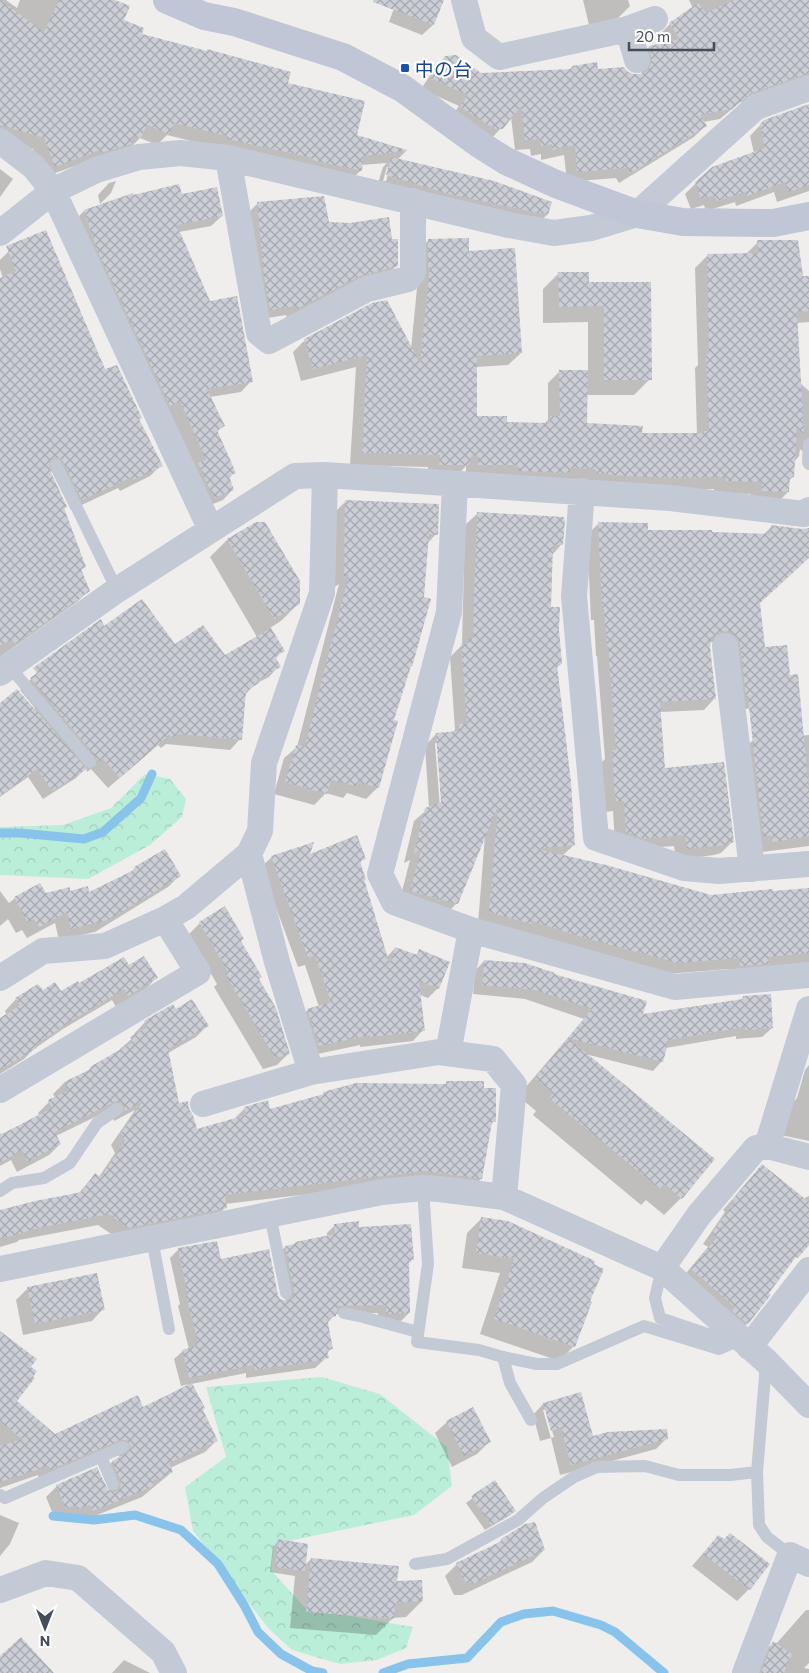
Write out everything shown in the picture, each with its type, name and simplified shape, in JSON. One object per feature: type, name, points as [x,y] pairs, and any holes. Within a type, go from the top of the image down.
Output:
[{"type":"street","points":[[167,0],[204,16],[234,22],[342,57],[402,88],[506,162],[556,184],[637,214],[683,222],[773,223],[809,216]]},
{"type":"street","points":[[464,0],[474,38],[499,57],[628,29],[655,19]]},
{"type":"street","points":[[628,29],[637,60]]},
{"type":"street","points":[[0,233],[53,191],[96,170],[139,157],[181,154],[228,158],[509,225],[554,233],[591,228],[637,214],[756,108],[809,88]]},
{"type":"street","points":[[0,141],[34,167],[53,191],[211,530]]},
{"type":"street","points":[[228,158],[259,333],[269,341],[367,289],[408,279],[413,272],[414,201]]},
{"type":"street","points":[[0,978],[43,951],[105,946],[165,919],[186,907],[249,854],[260,831],[264,763],[322,593],[325,475]]},
{"type":"street","points":[[5,669],[117,590],[295,476],[325,475],[582,491],[670,498],[804,514],[809,510]]},
{"type":"street","points":[[455,484],[449,612],[380,874],[394,902],[471,930],[538,947],[675,987],[809,975]]},
{"type":"street","points":[[582,491],[574,596],[596,838],[684,868],[719,871],[809,864]]},
{"type":"street","points":[[725,646],[752,868]]},
{"type":"street","points":[[249,854],[277,962],[311,1072]]},
{"type":"street","points":[[0,1090],[198,972],[165,919]]},
{"type":"street","points":[[448,1053],[471,930]]},
{"type":"street","points":[[767,1146],[805,1037],[809,1009]]},
{"type":"street","points":[[203,1104],[311,1072],[439,1052],[493,1059],[514,1085],[504,1197]]},
{"type":"street","points":[[662,1268],[699,1215],[756,1148],[767,1146],[809,1157]]},
{"type":"street","points":[[0,1269],[152,1240],[382,1192],[423,1188],[504,1197],[662,1268],[809,1404]]},
{"type":"street","points":[[750,1350],[809,1270]]},
{"type":"street","points":[[745,1673],[800,1559]]},
{"type":"street","points":[[0,1590],[46,1573],[78,1578],[163,1652],[174,1673]]},
{"type":"lane","points":[[809,444],[809,464]]},
{"type":"lane","points":[[56,465],[117,590]]},
{"type":"lane","points":[[5,669],[90,762]]},
{"type":"lane","points":[[0,1191],[12,1183],[44,1178],[70,1163],[97,1124],[117,1109]]},
{"type":"lane","points":[[423,1188],[428,1264],[417,1342],[479,1350],[537,1364],[557,1364],[644,1326],[719,1349],[750,1350]]},
{"type":"lane","points":[[270,1215],[286,1294]]},
{"type":"lane","points":[[152,1240],[169,1329]]},
{"type":"lane","points":[[644,1326],[655,1298],[662,1268]]},
{"type":"lane","points":[[655,1298],[660,1318],[750,1350]]},
{"type":"lane","points":[[344,1313],[418,1332]]},
{"type":"lane","points":[[750,1350],[759,1525],[767,1537],[800,1559]]},
{"type":"lane","points":[[503,1357],[510,1383],[531,1420]]},
{"type":"lane","points":[[0,1495],[5,1498],[123,1448]]},
{"type":"lane","points":[[100,1457],[113,1484]]},
{"type":"lane","points":[[415,1564],[447,1559],[518,1520],[544,1498],[574,1477],[597,1467],[646,1466],[679,1475],[730,1475],[757,1472]]},
{"type":"green space","points":[[145,774],[170,779],[186,799],[182,817],[150,845],[88,879],[0,875],[0,827],[63,825],[111,808]]},
{"type":"green space","points":[[322,1377],[380,1394],[447,1447],[452,1486],[414,1515],[274,1544],[271,1570],[305,1608],[413,1627],[406,1648],[377,1660],[340,1664],[292,1650],[269,1629],[193,1531],[185,1487],[226,1457],[206,1387]]},
{"type":"building","points":[[0,0],[44,32],[59,0],[115,0],[130,6],[124,20],[144,28],[142,34],[207,51],[207,49],[291,72],[288,83],[365,101],[357,135],[407,151],[363,156],[362,171],[227,139],[227,136],[174,123],[169,134],[147,125],[141,138],[134,136],[131,144],[101,153],[100,150],[55,167],[44,138],[0,125]]},
{"type":"building","points":[[373,0],[444,0],[434,25],[373,2]]},
{"type":"building","points":[[734,0],[809,0],[809,73],[751,93],[732,109],[700,115],[707,126],[631,173],[627,168],[577,172],[575,145],[552,150],[552,144],[541,146],[540,139],[525,140],[521,106],[503,129],[495,129],[460,107],[468,95],[430,78],[445,56],[456,55],[481,73],[572,69],[572,66],[597,62],[598,69],[624,67],[633,74],[641,74],[647,71],[651,64],[649,46],[680,39],[669,23],[698,3],[706,13]]},
{"type":"building","points":[[809,104],[809,185],[788,192],[785,182],[747,196],[745,192],[717,201],[714,195],[701,199],[695,182],[712,167],[765,148],[760,124],[764,120]]},
{"type":"building","points":[[391,157],[494,181],[552,202],[548,215],[445,193],[386,175]]},
{"type":"building","points":[[179,184],[182,194],[217,187],[223,216],[177,225],[210,301],[237,296],[253,382],[207,389],[225,426],[217,430],[236,473],[229,476],[234,490],[214,498],[198,463],[206,460],[180,401],[170,406],[97,250],[84,210],[133,193],[133,195]]},
{"type":"building","points":[[324,196],[329,222],[350,223],[389,217],[392,239],[398,239],[398,266],[360,276],[297,309],[296,306],[270,310],[264,276],[257,202]]},
{"type":"building","points":[[46,230],[105,369],[117,365],[142,418],[139,419],[163,466],[131,481],[130,478],[82,500],[63,461],[57,457],[50,460],[49,468],[67,507],[64,508],[86,567],[81,569],[90,591],[15,644],[12,640],[0,645],[0,278],[16,271],[6,246]]},
{"type":"building","points":[[469,238],[469,251],[515,248],[522,353],[477,356],[477,416],[507,416],[507,422],[550,423],[550,416],[560,416],[559,370],[588,370],[587,423],[643,426],[642,433],[704,433],[704,431],[709,431],[706,354],[709,354],[707,254],[758,253],[757,240],[798,240],[803,276],[809,276],[809,311],[797,312],[804,434],[797,428],[794,477],[790,477],[789,492],[762,491],[762,482],[726,481],[726,477],[673,478],[627,476],[596,473],[596,469],[570,468],[570,472],[565,473],[518,471],[518,465],[478,465],[478,456],[472,455],[469,465],[439,465],[440,455],[362,453],[367,355],[313,369],[304,339],[372,303],[387,300],[420,363],[430,267],[428,267],[428,239]]},
{"type":"building","points":[[558,272],[589,272],[589,282],[651,282],[652,380],[604,380],[604,306],[559,307]]},
{"type":"building","points":[[345,500],[439,504],[438,535],[429,534],[424,597],[431,599],[412,667],[394,720],[398,721],[379,788],[357,782],[356,786],[331,780],[327,794],[285,782],[296,745],[305,746],[349,574],[344,578]]},
{"type":"building","points":[[477,512],[564,517],[565,521],[563,545],[553,545],[551,607],[560,607],[559,629],[562,664],[557,665],[571,782],[575,845],[538,849],[606,865],[711,895],[773,889],[773,891],[809,888],[809,953],[768,957],[769,964],[740,966],[740,958],[678,963],[592,940],[532,921],[532,924],[489,912],[498,806],[458,904],[410,891],[421,850],[414,853],[425,808],[441,802],[436,733],[459,731],[459,724],[467,723],[461,644],[468,644],[468,638],[473,638]]},
{"type":"building","points":[[256,522],[265,522],[300,581],[300,604],[274,619],[227,539]]},
{"type":"building","points":[[598,522],[648,523],[648,530],[712,530],[712,532],[770,534],[771,525],[802,529],[809,528],[809,558],[760,603],[765,647],[787,645],[790,675],[798,674],[809,793],[809,836],[772,842],[771,835],[763,837],[748,697],[746,697],[740,644],[737,637],[731,632],[724,631],[716,634],[711,640],[710,647],[716,699],[660,702],[665,768],[724,762],[734,842],[726,845],[687,849],[685,835],[644,839],[626,832],[624,801],[616,801],[614,784],[612,750],[616,750],[608,645],[604,609],[602,609]]},
{"type":"building","points":[[142,599],[175,644],[203,625],[225,655],[271,628],[285,651],[275,656],[281,667],[257,680],[259,683],[246,691],[242,740],[178,734],[173,738],[169,735],[120,778],[103,759],[98,762],[96,757],[30,678],[37,673],[33,668],[101,619],[104,626]]},
{"type":"building","points":[[17,689],[87,769],[52,791],[37,769],[0,796],[0,703]]},
{"type":"building","points":[[357,835],[366,859],[360,861],[366,880],[364,879],[390,965],[395,947],[417,955],[419,949],[450,962],[439,989],[419,981],[425,1031],[370,1037],[370,1035],[319,1046],[307,1009],[331,1002],[315,955],[308,958],[271,856],[314,842],[310,854]]},
{"type":"building","points":[[165,849],[181,876],[108,920],[71,929],[67,912],[39,927],[34,919],[28,923],[14,897],[40,883],[46,893],[70,887],[70,891],[88,886],[89,892],[136,869],[134,867]]},
{"type":"building","points":[[225,906],[244,939],[241,941],[262,977],[259,979],[276,1008],[290,1054],[275,1058],[225,974],[228,972],[199,922]]},
{"type":"building","points":[[144,956],[158,978],[128,996],[124,989],[76,1018],[35,1045],[37,1048],[0,1070],[0,1018],[20,1005],[15,998],[38,984],[43,990],[55,982],[61,991],[78,981],[79,983],[124,957],[129,965]]},
{"type":"building","points":[[484,960],[525,963],[554,974],[647,1001],[643,1014],[743,999],[743,996],[771,994],[773,1028],[745,1030],[745,1027],[669,1040],[663,1062],[568,1038],[592,1009],[535,990],[482,985]]},
{"type":"building","points":[[192,999],[209,1026],[168,1049],[179,1103],[188,1101],[197,1129],[246,1115],[244,1107],[268,1100],[270,1109],[356,1083],[446,1084],[446,1081],[484,1081],[484,1088],[496,1088],[496,1122],[492,1122],[482,1179],[425,1171],[225,1195],[227,1208],[129,1228],[109,1214],[29,1230],[0,1239],[0,1210],[82,1192],[95,1173],[101,1177],[125,1141],[121,1133],[143,1101],[125,1111],[123,1104],[116,1101],[55,1132],[61,1144],[28,1162],[22,1150],[0,1163],[0,1135],[52,1108],[48,1100],[68,1091],[64,1082],[91,1069],[90,1067],[133,1042],[130,1037],[148,1027],[144,1021],[173,1004],[176,1009]]},
{"type":"building","points":[[568,1038],[715,1159],[682,1199],[664,1184],[660,1189],[549,1098],[553,1093],[535,1078]]},
{"type":"building","points":[[762,1164],[809,1202],[809,1245],[798,1258],[796,1257],[769,1293],[771,1295],[748,1324],[732,1311],[735,1307],[691,1269],[717,1237],[712,1233],[735,1201],[732,1200]]},
{"type":"building","points":[[481,1217],[508,1221],[595,1261],[594,1264],[604,1269],[590,1301],[592,1302],[575,1347],[494,1319],[514,1259],[476,1253]]},
{"type":"building","points":[[359,1221],[359,1227],[411,1224],[414,1260],[409,1260],[410,1313],[386,1314],[386,1305],[338,1306],[336,1316],[327,1318],[333,1349],[327,1350],[329,1358],[255,1370],[254,1365],[189,1378],[182,1350],[196,1346],[195,1343],[198,1342],[186,1296],[188,1296],[178,1248],[217,1241],[221,1259],[269,1249],[278,1295],[280,1299],[287,1301],[292,1299],[294,1292],[285,1246],[295,1244],[295,1242],[335,1234],[334,1224]]},
{"type":"building","points":[[97,1273],[105,1310],[35,1324],[27,1287]]},
{"type":"building","points":[[0,1331],[37,1359],[31,1367],[37,1371],[33,1377],[35,1378],[17,1401],[55,1434],[138,1395],[143,1407],[192,1383],[205,1408],[203,1410],[218,1441],[169,1463],[173,1472],[152,1481],[154,1486],[93,1511],[90,1505],[78,1509],[76,1505],[66,1509],[56,1485],[97,1467],[108,1490],[112,1492],[117,1491],[120,1488],[121,1481],[112,1461],[129,1452],[131,1447],[127,1440],[120,1440],[50,1470],[49,1466],[0,1482],[0,1446],[22,1439],[0,1423]]},
{"type":"building","points":[[581,1392],[593,1436],[608,1432],[667,1429],[668,1439],[571,1465],[561,1428],[551,1431],[543,1403]]},
{"type":"building","points":[[473,1407],[491,1442],[464,1456],[446,1421]]},
{"type":"building","points":[[495,1480],[516,1511],[491,1525],[471,1496]]},
{"type":"building","points":[[535,1522],[545,1550],[475,1583],[466,1583],[456,1563],[502,1541],[501,1539],[525,1524]]},
{"type":"building","points":[[730,1533],[770,1564],[750,1590],[703,1554],[718,1535],[724,1539]]},
{"type":"building","points":[[278,1539],[308,1544],[305,1571],[275,1567]]},
{"type":"building","points":[[311,1558],[399,1566],[397,1581],[422,1580],[423,1601],[395,1603],[394,1619],[306,1612]]},
{"type":"building","points":[[21,1637],[54,1673],[0,1673],[0,1656]]},
{"type":"building","points":[[773,1641],[792,1654],[784,1673],[761,1673]]},
{"type":"waterway","points":[[0,833],[84,839],[103,832],[141,798],[152,774]]},
{"type":"waterway","points":[[53,1516],[94,1520],[135,1515],[181,1530],[218,1564],[244,1605],[258,1632],[281,1654],[312,1671],[323,1673]]},
{"type":"waterway","points":[[383,1673],[408,1664],[467,1658],[501,1622],[524,1614],[553,1611],[601,1625],[615,1632],[664,1673]]},
{"type":"place","name":"中の台","points":[[405,68]]}]
